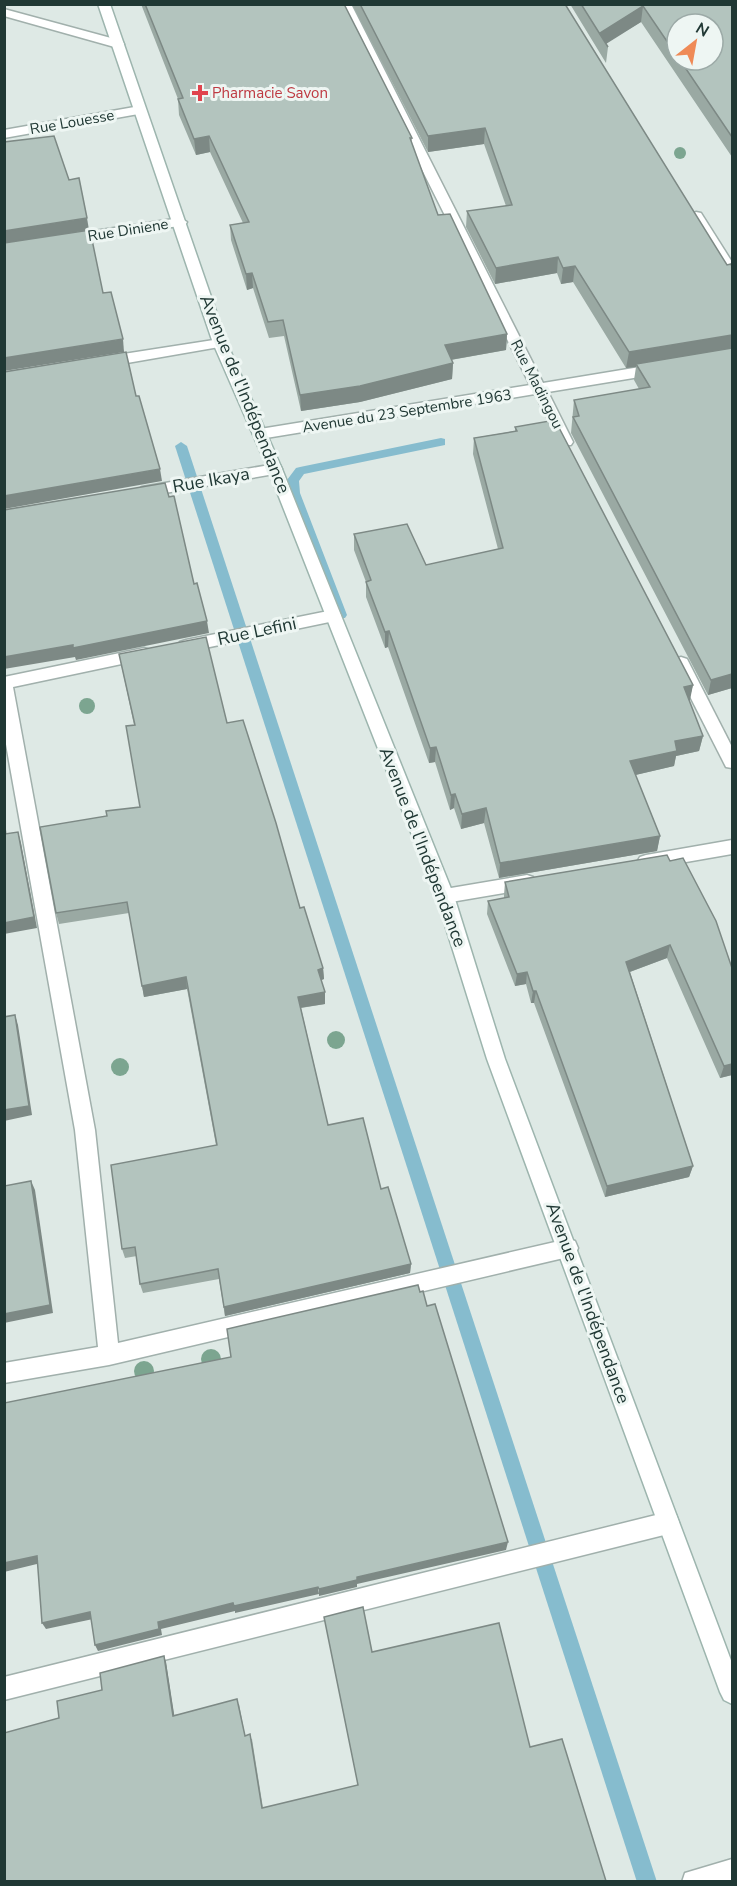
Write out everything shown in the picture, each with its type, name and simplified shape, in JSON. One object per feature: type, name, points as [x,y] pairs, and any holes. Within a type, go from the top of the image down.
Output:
[{"type":"street","name":"Avenue de l'Indépendance","points":[[104,4],[220,343],[275,469],[445,896],[496,1059],[732,1692]]},
{"type":"street","name":"Rue Madingou","points":[[345,4],[572,454]]},
{"type":"street","points":[[4,12],[118,44]]},
{"type":"street","name":"Rue Louesse","points":[[4,134],[140,110]]},
{"type":"street","points":[[688,204],[732,272]]},
{"type":"street","name":"Rue Diniene","points":[[51,242],[180,222]]},
{"type":"street","points":[[84,365],[220,343]]},
{"type":"street","name":"Avenue du 23 Septembre 1963","points":[[260,434],[676,366]]},
{"type":"street","name":"Rue Ikaya","points":[[122,496],[275,469]]},
{"type":"street","name":"Rue Lefini","points":[[4,684],[333,616]]},
{"type":"street","points":[[672,645],[732,762]]},
{"type":"street","points":[[4,684],[85,1130],[109,1355]]},
{"type":"street","points":[[629,865],[732,847]]},
{"type":"street","points":[[445,896],[548,878]]},
{"type":"street","points":[[4,1373],[109,1355],[568,1248]]},
{"type":"street","points":[[4,1689],[668,1523]]},
{"type":"street","points":[[694,1881],[732,1870]]},
{"type":"building","points":[[145,4],[344,4],[412,138],[410,138],[438,215],[450,214],[507,334],[445,345],[453,363],[360,386],[300,395],[283,320],[268,322],[252,273],[246,274],[230,225],[249,222],[209,136],[194,139],[178,99],[183,98]]},
{"type":"building","points":[[360,4],[565,4],[727,265],[731,264],[732,335],[629,352],[575,266],[563,268],[558,257],[496,268],[467,211],[512,205],[485,128],[428,136]]},
{"type":"building","points":[[581,4],[732,4],[732,137],[688,72],[725,72],[725,12],[665,12],[665,38],[643,6],[600,33],[608,47]]},
{"type":"building","points":[[54,136],[69,180],[79,178],[87,218],[4,231],[4,142]]},
{"type":"building","points":[[90,230],[103,293],[111,292],[123,339],[4,358],[4,243]]},
{"type":"building","points":[[732,348],[732,674],[711,680],[573,417],[579,416],[574,400],[650,387],[636,364]]},
{"type":"building","points":[[126,352],[136,396],[139,396],[160,469],[4,496],[4,372]]},
{"type":"building","points":[[555,420],[693,685],[684,687],[703,736],[675,741],[677,751],[630,761],[660,836],[500,863],[486,808],[462,814],[455,794],[451,795],[436,747],[430,748],[389,631],[385,632],[366,582],[371,580],[354,534],[407,524],[426,565],[503,548],[474,438],[517,431],[515,427]]},
{"type":"building","points":[[165,483],[169,497],[174,496],[194,584],[197,583],[207,621],[73,648],[73,645],[4,657],[4,510]]},
{"type":"building","points":[[206,637],[227,723],[243,720],[300,908],[304,907],[323,968],[318,970],[325,992],[298,997],[328,1125],[363,1118],[381,1189],[388,1187],[411,1264],[224,1307],[218,1269],[140,1284],[135,1247],[122,1249],[111,1165],[217,1145],[186,977],[142,986],[127,902],[56,913],[40,827],[107,816],[106,811],[140,807],[126,726],[135,725],[119,654]]},
{"type":"building","points":[[4,831],[5,834],[18,832],[34,917],[4,923]]},
{"type":"building","points":[[667,855],[670,861],[683,858],[716,921],[732,968],[732,1064],[724,1066],[670,945],[626,962],[693,1166],[607,1186],[536,991],[533,991],[527,972],[517,974],[488,901],[509,897],[505,882]]},
{"type":"building","points":[[15,1015],[29,1106],[4,1110],[4,1017]]},
{"type":"building","points":[[31,1181],[50,1305],[4,1314],[4,1186]]},
{"type":"building","points":[[418,1285],[420,1292],[423,1291],[427,1306],[435,1304],[508,1542],[357,1577],[357,1580],[319,1589],[318,1587],[234,1606],[233,1603],[158,1622],[159,1629],[95,1645],[90,1612],[42,1623],[37,1556],[4,1563],[4,1403],[231,1357],[227,1329]]},
{"type":"building","points":[[363,1607],[372,1652],[499,1623],[530,1747],[562,1739],[606,1881],[4,1881],[4,1733],[59,1718],[57,1701],[102,1690],[100,1673],[164,1656],[173,1716],[237,1699],[245,1736],[250,1734],[262,1808],[358,1785],[324,1617]]},
{"type":"waterway","points":[[340,615],[294,493],[293,480],[300,471],[441,442]]},
{"type":"waterway","points":[[181,446],[647,1882]]},
{"type":"place","name":"Pharmacie Savon","points":[[200,93]]}]
